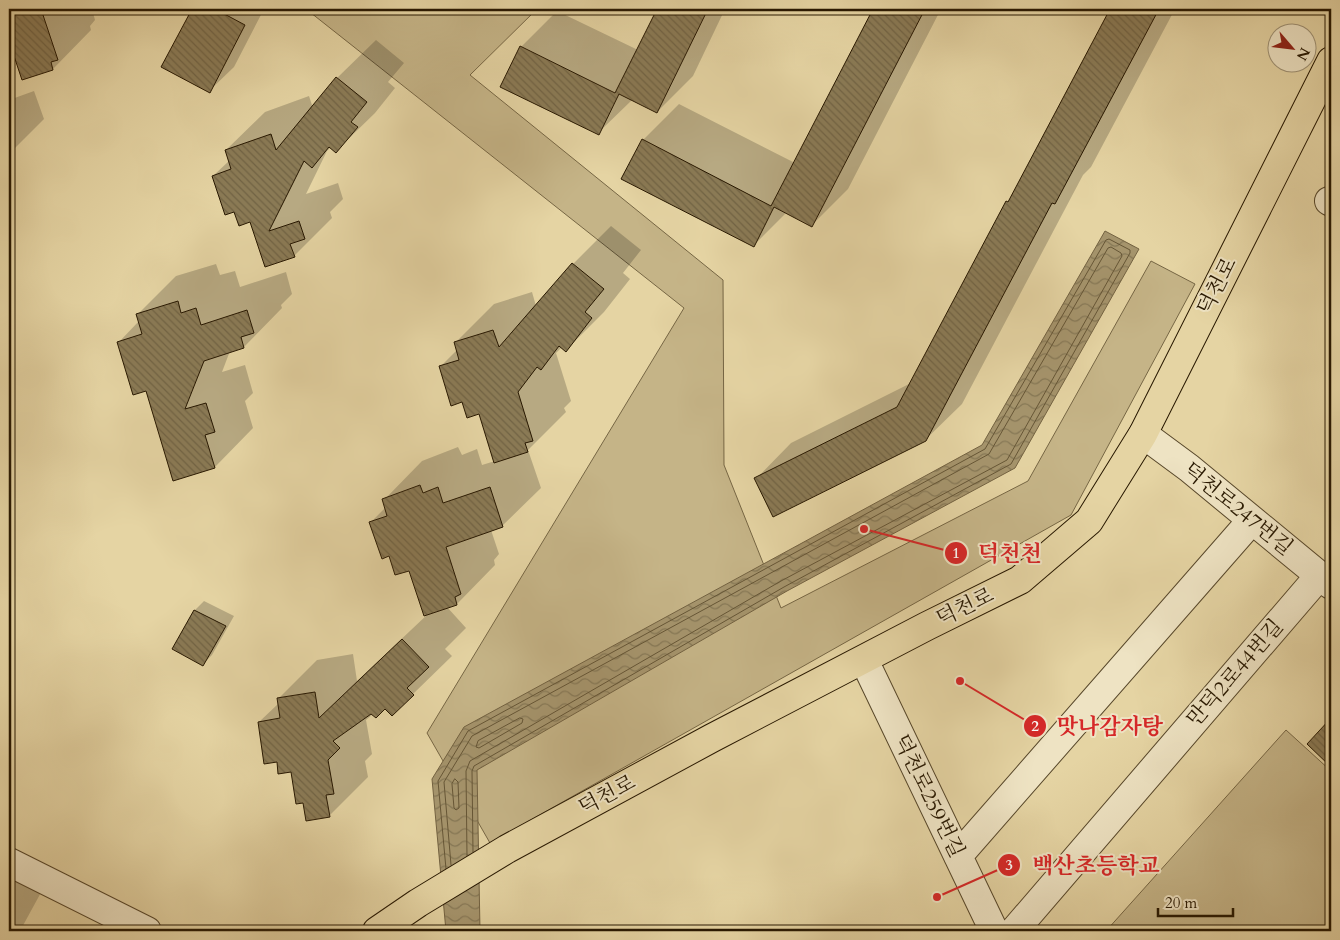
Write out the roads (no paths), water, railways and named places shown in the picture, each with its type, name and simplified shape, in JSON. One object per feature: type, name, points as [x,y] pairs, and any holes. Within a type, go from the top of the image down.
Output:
[{"type":"main road","name":"덕천로","points":[[377,931],[418,903],[507,849],[712,738],[927,626],[1020,580],[1089,521],[1143,434],[1331,61]]},
{"type":"street","name":"덕천로247번길","points":[[1143,434],[1189,468],[1325,580]]},
{"type":"street","points":[[958,856],[1252,520]]},
{"type":"street","name":"만덕2로44번길","points":[[1014,931],[1325,580]]},
{"type":"street","name":"덕천로259번길","points":[[864,660],[994,931]]},
{"type":"street","points":[[9,862],[147,931]]},
{"type":"water","points":[[1105,231],[1139,249],[1015,468],[787,591],[477,770],[480,931],[446,931],[432,779],[464,727],[982,445]]},
{"type":"place","name":"덕천천","points":[[864,529]]},
{"type":"place","name":"맛나감자탕","points":[[960,681]]},
{"type":"place","name":"백산초등학교","points":[[937,897]]}]
